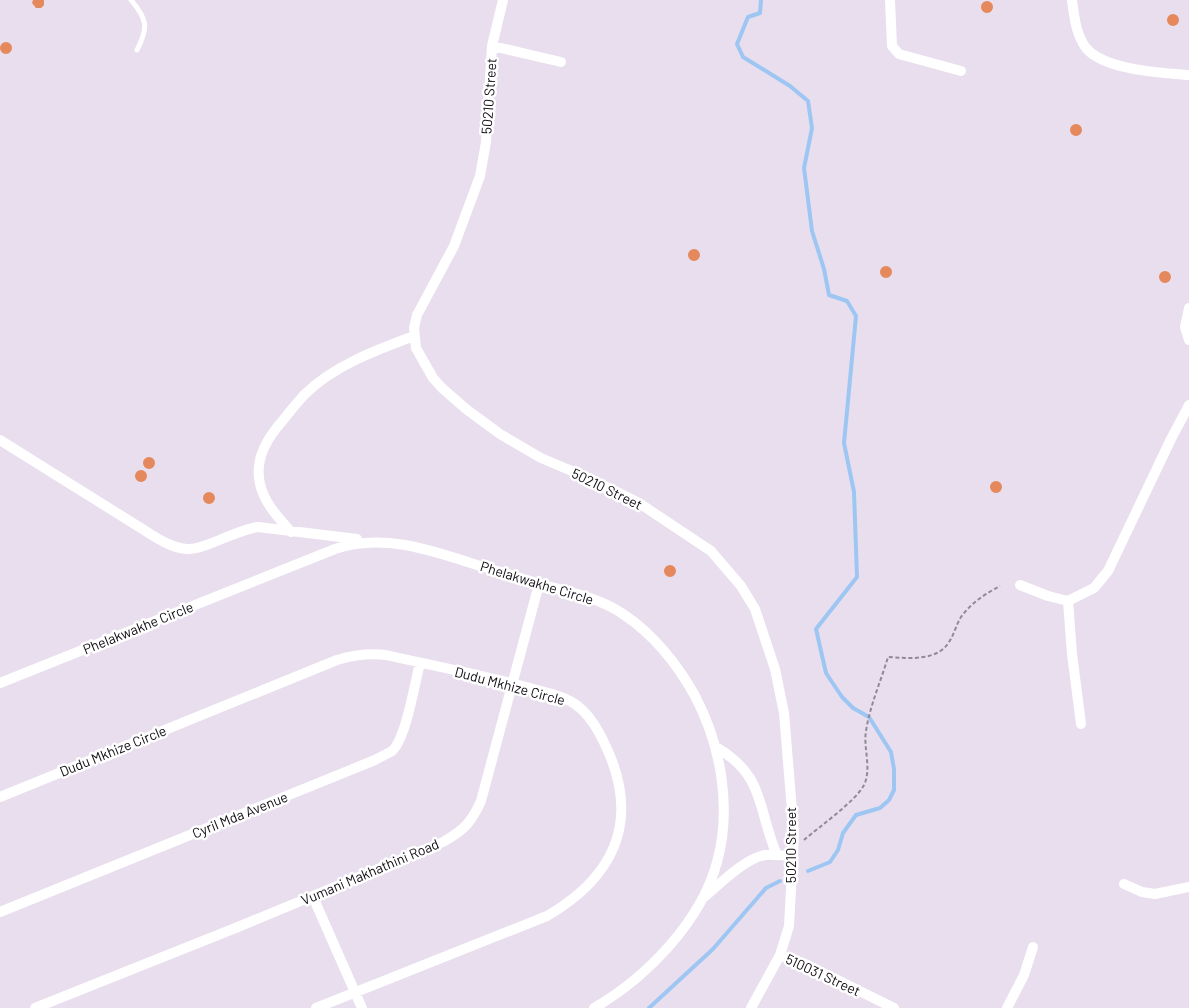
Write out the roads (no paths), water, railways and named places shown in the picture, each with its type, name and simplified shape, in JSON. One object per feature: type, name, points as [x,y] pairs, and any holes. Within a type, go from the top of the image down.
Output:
[{"type":"street","name":"50210 Street","points":[[503,0],[492,46],[486,142],[480,176],[454,246],[417,315],[414,336],[416,348],[433,378],[466,409],[500,434],[540,458],[593,480],[639,503],[711,551],[741,586],[755,609],[775,669],[784,713],[794,835],[789,926],[780,955],[751,1008]]},
{"type":"street","points":[[890,0],[892,46],[899,54],[961,71]]},
{"type":"street","points":[[1065,0],[1072,4],[1079,35],[1085,47],[1092,54],[1126,67],[1153,72],[1189,75]]},
{"type":"street","points":[[492,46],[561,62]]},
{"type":"street","points":[[1189,308],[1185,327],[1189,340]]},
{"type":"street","points":[[291,532],[270,506],[260,484],[260,460],[264,446],[274,430],[304,395],[325,378],[368,355],[414,336]]},
{"type":"street","points":[[1020,585],[1048,596],[1068,601],[1094,588],[1108,571],[1189,405]]},
{"type":"street","points":[[0,440],[162,542],[177,547],[188,549],[201,546],[247,528],[258,527],[373,541]]},
{"type":"street","name":"Phelakwakhe Circle","points":[[0,683],[335,549],[359,542],[392,543],[427,550],[569,591],[600,602],[624,614],[674,663],[703,712],[716,747],[724,826],[717,863],[700,901],[685,925],[652,964],[594,1008]]},
{"type":"street","name":"Vumani Makhathini Road","points":[[35,1008],[313,897],[443,842],[460,832],[469,824],[481,801],[540,584]]},
{"type":"street","points":[[1068,601],[1072,654],[1081,724]]},
{"type":"street","name":"Dudu Mkhize Circle","points":[[0,797],[353,655],[370,653],[420,663],[512,683],[571,701],[591,720],[602,737],[618,781],[622,811],[621,825],[607,862],[597,875],[579,894],[547,916],[316,1008]]},
{"type":"street","name":"Cyril Mda Avenue","points":[[0,912],[375,760],[392,750],[403,731],[420,663]]},
{"type":"street","points":[[716,747],[732,756],[743,767],[753,782],[777,855]]},
{"type":"street","points":[[700,901],[750,861],[768,855],[793,853]]},
{"type":"street","points":[[1124,884],[1142,892],[1155,894],[1189,888]]},
{"type":"street","points":[[313,897],[362,1008]]},
{"type":"street","points":[[1007,1008],[1024,976],[1033,947]]},
{"type":"street","name":"510031 Street","points":[[780,955],[805,964],[894,1008]]},
{"type":"lane","points":[[131,0],[145,19],[143,39],[137,50]]},
{"type":"waterway","points":[[761,0],[760,13],[748,17],[737,44],[743,57],[790,86],[808,101],[812,128],[804,168],[812,231],[824,269],[829,295],[847,301],[856,316],[844,443],[854,492],[857,577],[816,629],[826,673],[842,697],[853,708],[869,717],[891,752],[894,769],[894,790],[889,800],[880,808],[856,815],[843,833],[838,850],[830,862],[808,871]]},
{"type":"waterway","points":[[649,1008],[713,949],[766,888],[780,881]]}]
